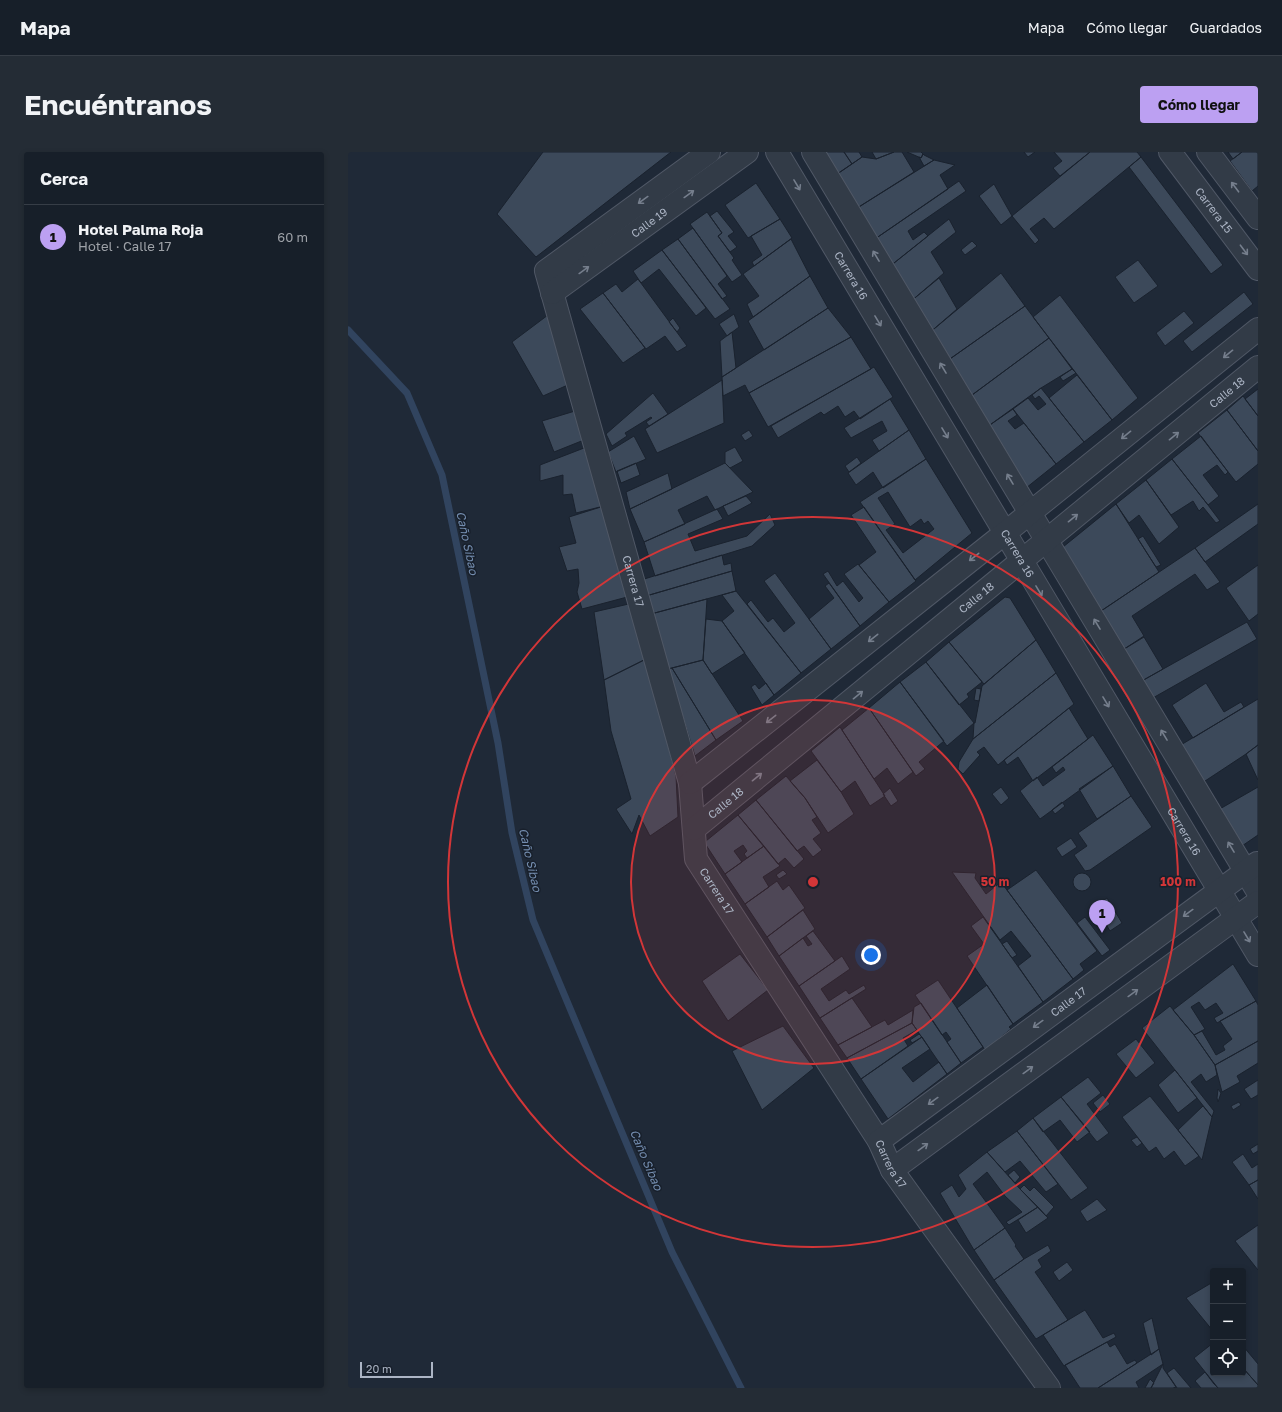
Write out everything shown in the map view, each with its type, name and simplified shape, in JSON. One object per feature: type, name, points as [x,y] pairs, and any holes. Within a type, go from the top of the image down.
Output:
[{"type":"street","name":"Calle 19","points":[[546,271],[709,152]]},
{"type":"street","name":"Calle 19","points":[[552,293],[747,152]]},
{"type":"street","name":"Carrera 16","points":[[777,152],[1258,955]]},
{"type":"street","points":[[813,152],[1047,540],[1252,867],[1258,892]]},
{"type":"street","name":"Carrera 15","points":[[1170,152],[1258,269]]},
{"type":"street","points":[[1208,152],[1258,218]]},
{"type":"street","name":"Carrera 17","points":[[546,271],[690,783],[696,859],[879,1141],[892,1170],[1049,1388]]},
{"type":"street","points":[[690,783],[1005,533],[1258,329]]},
{"type":"street","name":"Calle 18","points":[[694,829],[1258,367]]},
{"type":"street","name":"Calle 17","points":[[879,1141],[1252,867]]},
{"type":"street","points":[[892,1170],[1258,902]]},
{"type":"building","points":[[543,152],[671,152],[536,257],[497,214]]},
{"type":"building","points":[[813,152],[844,152],[852,164],[830,179]]},
{"type":"building","points":[[844,152],[859,152],[862,157],[852,164]]},
{"type":"building","points":[[872,152],[894,152],[876,159]]},
{"type":"building","points":[[894,152],[902,152],[914,172],[854,210],[834,176],[862,157],[876,159]]},
{"type":"building","points":[[907,152],[921,152],[923,154],[921,158]]},
{"type":"building","points":[[1024,152],[1035,152],[1028,157]]},
{"type":"building","points":[[1054,152],[1090,152],[1060,176],[1053,168],[1062,161]]},
{"type":"building","points":[[1090,152],[1137,152],[1141,157],[1054,229],[1044,218],[1030,229],[1039,240],[1035,244],[1012,216]]},
{"type":"building","points":[[1228,152],[1242,152],[1233,159]]},
{"type":"building","points":[[1242,152],[1258,152],[1258,186],[1252,191],[1230,161]]},
{"type":"building","points":[[923,154],[934,160],[924,166],[919,157],[921,158]]},
{"type":"building","points":[[1141,157],[1223,265],[1211,274],[1129,167]]},
{"type":"building","points":[[934,160],[955,165],[940,175],[948,189],[872,241],[854,210]]},
{"type":"building","points":[[959,181],[966,191],[908,231],[913,240],[924,232],[928,236],[889,267],[872,241]]},
{"type":"building","points":[[756,183],[780,219],[748,238],[725,205]]},
{"type":"building","points":[[994,184],[1012,216],[1001,225],[979,196]]},
{"type":"building","points":[[717,211],[734,232],[728,236],[737,247],[730,252],[718,236],[722,233],[710,216]]},
{"type":"building","points":[[707,212],[722,233],[718,236],[734,258],[732,260],[742,275],[732,282],[690,224]]},
{"type":"building","points":[[780,219],[792,238],[754,266],[752,262],[762,255],[751,236]]},
{"type":"building","points":[[949,219],[956,232],[931,252],[944,273],[910,302],[889,267]]},
{"type":"building","points":[[693,228],[727,276],[718,284],[727,296],[722,299],[678,239]]},
{"type":"building","points":[[678,239],[730,309],[715,319],[662,250]]},
{"type":"building","points":[[791,239],[810,276],[753,317],[747,304],[759,296],[743,274]]},
{"type":"building","points":[[972,241],[977,246],[965,255],[961,250]]},
{"type":"building","points":[[662,250],[706,308],[696,316],[659,269],[641,283],[633,271]]},
{"type":"building","points":[[1138,260],[1158,286],[1134,303],[1115,277]]},
{"type":"building","points":[[1001,273],[1025,306],[947,361],[928,334]]},
{"type":"building","points":[[810,276],[828,308],[764,350],[748,321]]},
{"type":"building","points":[[939,278],[957,309],[928,334],[910,302]]},
{"type":"building","points":[[638,279],[687,346],[677,352],[665,336],[646,349],[603,293],[616,284],[622,292]]},
{"type":"building","points":[[1244,292],[1253,304],[1192,352],[1183,341]]},
{"type":"building","points":[[603,293],[645,348],[623,363],[580,309]]},
{"type":"building","points":[[1060,295],[1138,398],[1112,420],[1033,317]]},
{"type":"building","points":[[1025,306],[1049,338],[972,395],[947,361]]},
{"type":"building","points":[[828,308],[851,337],[749,393],[745,385],[723,396],[722,377]]},
{"type":"building","points":[[1184,311],[1194,323],[1165,346],[1156,333]]},
{"type":"building","points":[[734,314],[739,327],[727,336],[719,324]]},
{"type":"building","points":[[548,315],[570,384],[543,396],[512,342]]},
{"type":"building","points":[[673,318],[680,328],[677,332],[669,322]]},
{"type":"building","points":[[732,332],[736,368],[722,377],[720,341]]},
{"type":"building","points":[[851,337],[871,369],[768,427],[749,393]]},
{"type":"building","points":[[1049,338],[1072,369],[1041,388],[987,427],[968,398]]},
{"type":"building","points":[[874,367],[893,397],[860,419],[854,411],[845,417],[838,406],[824,415],[821,412],[778,438],[771,426]]},
{"type":"building","points":[[1072,369],[1076,373],[1063,381],[1060,377]]},
{"type":"building","points":[[1077,375],[1112,420],[1084,442],[1049,398]]},
{"type":"building","points":[[722,380],[724,423],[657,453],[645,429]]},
{"type":"building","points":[[1041,388],[1084,442],[1056,464],[1013,409],[1028,398],[1038,410],[1046,404],[1039,396],[1035,399],[1032,395]]},
{"type":"building","points":[[1258,389],[1258,416],[1245,399]]},
{"type":"building","points":[[653,393],[668,414],[649,426],[646,422],[652,418],[651,417],[625,433],[627,436],[612,446],[606,434]]},
{"type":"building","points":[[1243,396],[1258,416],[1258,451],[1227,410]]},
{"type":"building","points":[[890,399],[909,430],[879,451],[872,440],[887,431],[882,421],[851,438],[844,428]]},
{"type":"building","points":[[1013,409],[1017,415],[1008,421],[1015,429],[1024,423],[1056,464],[1026,488],[987,427]]},
{"type":"building","points":[[1227,410],[1258,451],[1258,464],[1236,482],[1198,433]]},
{"type":"building","points":[[575,411],[584,440],[554,452],[542,421]]},
{"type":"building","points":[[749,430],[753,436],[745,441],[741,435]]},
{"type":"building","points":[[909,430],[926,459],[883,488],[873,472],[856,485],[848,473]]},
{"type":"building","points":[[634,436],[646,459],[616,472],[608,452]]},
{"type":"building","points":[[1201,436],[1228,472],[1225,475],[1217,465],[1203,475],[1219,496],[1208,505],[1172,459]]},
{"type":"building","points":[[735,447],[743,461],[730,468],[725,463],[725,452]]},
{"type":"building","points":[[584,448],[604,506],[576,513],[572,494],[563,495],[563,475],[540,481],[540,465]]},
{"type":"building","points":[[857,457],[861,463],[849,472],[845,466]]},
{"type":"building","points":[[926,459],[972,533],[915,580],[860,502]],"holes":[[[888,492],[910,527],[921,519],[924,524],[928,521],[934,529],[903,553],[886,530],[895,524],[878,498]]]},
{"type":"building","points":[[1172,459],[1220,521],[1216,523],[1203,507],[1199,511],[1193,501],[1171,515],[1146,480]]},
{"type":"building","points":[[636,463],[640,475],[621,483],[617,471]]},
{"type":"building","points":[[725,463],[753,492],[715,510],[707,496],[678,510],[685,524],[644,542],[630,509]]},
{"type":"building","points":[[668,473],[672,489],[630,509],[626,492]]},
{"type":"building","points":[[1146,480],[1179,527],[1159,544],[1139,515],[1129,523],[1116,504]]},
{"type":"building","points":[[746,496],[752,503],[728,516],[723,506]]},
{"type":"building","points":[[1116,504],[1159,572],[1098,613],[1063,547]]},
{"type":"building","points":[[1258,504],[1258,524],[1205,562],[1195,548]]},
{"type":"building","points":[[604,506],[631,596],[582,609],[577,592],[579,583],[578,569],[567,571],[559,547],[576,543],[569,517]]},
{"type":"building","points":[[864,507],[916,581],[889,602],[859,565],[876,552],[851,515]]},
{"type":"building","points":[[717,509],[723,519],[688,534],[695,551],[747,536],[770,514],[775,525],[752,546],[655,576],[644,542]]},
{"type":"building","points":[[1143,536],[1161,565],[1156,567],[1138,539]]},
{"type":"building","points":[[1195,548],[1220,582],[1207,590],[1195,574],[1132,616],[1144,636],[1121,651],[1098,613]]},
{"type":"building","points":[[722,555],[724,565],[731,563],[732,571],[646,596],[641,580]]},
{"type":"building","points":[[858,564],[889,602],[860,626],[823,574],[828,571],[837,586],[843,581],[859,602],[863,598],[844,574]]},
{"type":"building","points":[[1258,565],[1258,614],[1249,621],[1226,588]]},
{"type":"building","points":[[732,571],[736,591],[651,614],[646,596]]},
{"type":"building","points":[[775,573],[831,649],[801,673],[747,604],[751,600],[768,622],[773,618],[784,632],[795,623],[764,581]]},
{"type":"building","points":[[829,583],[860,626],[831,649],[809,619],[834,598],[825,586]]},
{"type":"building","points":[[736,591],[801,673],[774,695],[722,621],[734,611],[722,595]]},
{"type":"building","points":[[1005,597],[1010,598],[1036,640],[984,684],[949,642]]},
{"type":"building","points":[[707,599],[703,660],[668,669],[651,614]]},
{"type":"building","points":[[633,603],[646,659],[604,680],[594,612]]},
{"type":"building","points":[[706,619],[722,621],[745,653],[712,674],[703,660]]},
{"type":"building","points":[[1247,622],[1257,639],[1151,699],[1140,682]]},
{"type":"building","points":[[1144,637],[1163,669],[1140,682],[1121,651]]},
{"type":"building","points":[[1036,640],[1056,673],[973,739],[974,723],[982,686]]},
{"type":"building","points":[[949,642],[982,682],[967,694],[969,697],[959,705],[926,662]]},
{"type":"building","points":[[646,659],[676,776],[678,817],[650,836],[639,815],[632,834],[616,809],[631,799],[611,731],[604,680]]},
{"type":"building","points":[[703,660],[743,721],[716,740],[672,668]]},
{"type":"building","points":[[926,662],[974,723],[947,746],[900,682]]},
{"type":"building","points":[[672,668],[716,740],[695,756],[668,669]]},
{"type":"building","points":[[1056,673],[1074,704],[998,765],[984,747],[977,752],[980,755],[963,774],[958,769],[959,762],[973,739]]},
{"type":"building","points":[[900,682],[944,741],[919,762],[925,769],[916,776],[869,708]]},
{"type":"building","points":[[766,683],[774,695],[762,705],[751,687],[755,684],[759,689]]},
{"type":"building","points":[[1206,683],[1224,712],[1241,702],[1244,707],[1193,738],[1172,705]]},
{"type":"building","points":[[976,688],[981,689],[979,701],[974,700]]},
{"type":"building","points":[[1258,699],[1258,745],[1202,783],[1179,746]]},
{"type":"building","points":[[869,708],[913,772],[898,784],[887,768],[874,779],[842,730]]},
{"type":"building","points":[[1069,708],[1088,739],[1033,781],[1018,757],[1007,765],[1004,760]]},
{"type":"building","points":[[840,727],[885,796],[870,806],[855,781],[841,792],[811,751]]},
{"type":"building","points":[[1093,735],[1113,766],[1040,819],[1020,791],[1037,777],[1043,786],[1065,770],[1063,767],[1056,773],[1052,767]]},
{"type":"building","points":[[1258,745],[1258,780],[1246,754]]},
{"type":"building","points":[[817,760],[841,792],[854,814],[828,833],[805,798],[790,781]]},
{"type":"building","points":[[1113,766],[1131,796],[1097,819],[1079,789]]},
{"type":"building","points":[[786,776],[805,798],[817,817],[812,820],[821,833],[813,839],[822,850],[813,857],[804,846],[797,851],[756,800]]},
{"type":"building","points":[[1001,787],[1009,798],[1001,805],[992,794]]},
{"type":"building","points":[[1258,787],[1258,835],[1239,848],[1218,810]]},
{"type":"building","points":[[890,788],[898,801],[891,806],[883,794]]},
{"type":"building","points":[[1131,796],[1152,827],[1090,870],[1085,871],[1074,855],[1087,846],[1078,833]]},
{"type":"building","points":[[756,800],[804,859],[794,868],[785,858],[778,864],[738,815]]},
{"type":"building","points":[[1062,802],[1065,806],[1055,814],[1052,810]]},
{"type":"building","points":[[738,815],[764,846],[747,858],[744,854],[747,851],[743,845],[734,851],[742,862],[725,874],[706,845],[706,841]]},
{"type":"building","points":[[1071,838],[1077,847],[1062,857],[1056,848]]},
{"type":"building","points":[[764,846],[780,866],[763,877],[769,887],[745,904],[725,874]]},
{"type":"building","points":[[783,870],[787,874],[779,879],[776,875]]},
{"type":"building","points":[[1036,870],[1097,951],[1080,964],[1084,970],[1073,979],[1007,890]]},
{"type":"building","points":[[952,872],[976,873],[975,878],[986,894],[1001,882],[1073,979],[1043,1002],[1018,966],[1031,956],[1011,931],[1000,940]]},
{"type":"building","points":[[1082,873],[1088,876],[1091,882],[1088,888],[1082,891],[1076,888],[1073,882],[1076,876]]},
{"type":"building","points":[[777,881],[783,890],[789,885],[805,908],[767,937],[745,904]]},
{"type":"building","points":[[1107,898],[1122,923],[1110,931],[1095,906]]},
{"type":"building","points":[[803,910],[815,929],[779,956],[767,937]]},
{"type":"building","points":[[983,917],[1043,1002],[1013,1024],[967,956],[984,944],[971,926]]},
{"type":"building","points":[[1085,917],[1110,950],[1102,956],[1077,923]]},
{"type":"building","points":[[813,931],[835,961],[799,986],[779,956],[803,938],[808,946],[812,944],[806,936]]},
{"type":"building","points":[[1007,941],[1017,955],[1012,958],[1002,944]]},
{"type":"building","points":[[740,954],[768,990],[728,1021],[702,981]]},
{"type":"building","points":[[842,956],[850,969],[821,989],[829,1001],[846,990],[849,994],[864,985],[866,989],[820,1018],[799,986]]},
{"type":"building","points":[[1233,964],[1256,1001],[1217,1023],[1214,1018],[1223,1013],[1216,1003],[1205,1010],[1199,1002],[1191,1007],[1205,1029],[1194,1035],[1173,1010]]},
{"type":"building","points":[[938,980],[983,1047],[961,1063],[947,1042],[951,1039],[946,1032],[942,1035],[915,995]]},
{"type":"building","points":[[987,985],[1013,1024],[1009,1027],[1011,1029],[985,1050],[957,1008]]},
{"type":"building","points":[[852,998],[872,1027],[838,1045],[820,1018]]},
{"type":"building","points":[[1256,1001],[1258,1005],[1258,1041],[1215,1065],[1194,1035],[1202,1031],[1216,1055],[1225,1050],[1223,1046],[1232,1039],[1220,1021]]},
{"type":"building","points":[[921,1003],[961,1063],[947,1074],[912,1023],[914,1007]]},
{"type":"building","points":[[1170,1006],[1194,1035],[1215,1065],[1217,1075],[1206,1082],[1201,1074],[1191,1082],[1214,1111],[1212,1117],[1142,1028]]},
{"type":"building","points":[[913,1010],[912,1023],[847,1058],[838,1045],[885,1020],[888,1025]]},
{"type":"building","points":[[912,1023],[917,1030],[903,1038],[908,1046],[861,1079],[847,1058]]},
{"type":"building","points":[[783,1026],[814,1068],[762,1110],[732,1051]]},
{"type":"building","points":[[919,1034],[922,1037],[912,1043],[910,1040]]},
{"type":"building","points":[[922,1037],[930,1049],[902,1068],[913,1082],[939,1062],[947,1074],[888,1119],[861,1079]]},
{"type":"building","points":[[1136,1039],[1155,1063],[1136,1078],[1116,1054]]},
{"type":"building","points":[[1258,1041],[1258,1063],[1237,1076],[1240,1082],[1222,1092],[1215,1065]]},
{"type":"building","points":[[1175,1070],[1197,1098],[1178,1113],[1158,1085]]},
{"type":"building","points":[[1088,1077],[1101,1093],[1087,1104],[1109,1133],[1097,1142],[1061,1097]]},
{"type":"building","points":[[1258,1080],[1258,1095],[1251,1099],[1244,1089]]},
{"type":"building","points":[[1218,1089],[1221,1093],[1218,1102],[1217,1098]]},
{"type":"building","points":[[1103,1095],[1110,1104],[1100,1112],[1093,1103]]},
{"type":"building","points":[[1150,1096],[1199,1156],[1185,1166],[1174,1151],[1164,1159],[1156,1147],[1149,1152],[1122,1117]]},
{"type":"building","points":[[1061,1097],[1090,1132],[1077,1142],[1060,1120],[1043,1132],[1033,1118]]},
{"type":"building","points":[[1239,1102],[1241,1105],[1233,1110],[1231,1106]]},
{"type":"building","points":[[1203,1106],[1212,1117],[1202,1160],[1178,1130]]},
{"type":"building","points":[[1033,1118],[1088,1188],[1071,1200],[1017,1131]]},
{"type":"building","points":[[1017,1131],[1058,1184],[1046,1192],[1020,1161],[1005,1172],[987,1152]]},
{"type":"building","points":[[1137,1137],[1142,1143],[1137,1147],[1131,1140]]},
{"type":"building","points":[[1258,1144],[1258,1151],[1253,1154],[1250,1149]]},
{"type":"building","points":[[987,1152],[1038,1207],[1009,1225],[1006,1222],[1022,1212],[1005,1196],[987,1172],[973,1184],[1005,1228],[974,1250],[940,1193],[952,1185],[959,1197],[966,1189],[958,1175]]},
{"type":"building","points":[[1243,1154],[1252,1168],[1258,1164],[1258,1180],[1249,1185],[1232,1162]]},
{"type":"building","points":[[1014,1170],[1020,1177],[1015,1183],[1008,1175]]},
{"type":"building","points":[[1258,1180],[1258,1199],[1249,1185]]},
{"type":"building","points":[[1024,1185],[1030,1191],[1034,1187],[1054,1207],[1046,1216],[1020,1189]]},
{"type":"building","points":[[1097,1199],[1107,1210],[1087,1222],[1080,1211]]},
{"type":"building","points":[[1038,1207],[1048,1218],[1026,1233],[1018,1220]]},
{"type":"building","points":[[1258,1225],[1258,1270],[1235,1241]]},
{"type":"building","points":[[1005,1228],[1024,1259],[994,1280],[974,1250]]},
{"type":"building","points":[[1048,1245],[1051,1251],[1038,1260],[1042,1267],[1035,1272],[1068,1320],[1036,1339],[994,1280],[1024,1259]]},
{"type":"building","points":[[1067,1262],[1073,1270],[1059,1281],[1053,1272]]},
{"type":"building","points":[[1210,1284],[1210,1327],[1186,1298]]},
{"type":"building","points":[[1085,1310],[1103,1338],[1114,1333],[1116,1337],[1064,1366],[1043,1335]]},
{"type":"building","points":[[1152,1318],[1159,1349],[1151,1355],[1143,1323]]},
{"type":"building","points":[[1107,1342],[1110,1347],[1115,1344],[1127,1364],[1135,1360],[1137,1363],[1098,1388],[1080,1388],[1065,1365]]},
{"type":"building","points":[[1210,1345],[1210,1376],[1246,1376],[1246,1371],[1258,1385],[1258,1388],[1218,1388],[1194,1358]]},
{"type":"building","points":[[1159,1349],[1163,1364],[1136,1382],[1139,1388],[1098,1388]]},
{"type":"building","points":[[1246,1350],[1258,1364],[1258,1385],[1246,1371]]},
{"type":"building","points":[[1163,1364],[1163,1368],[1176,1387],[1151,1388]]},
{"type":"building","points":[[1174,1368],[1191,1388],[1177,1388],[1167,1373]]},
{"type":"building","points":[[1205,1372],[1218,1388],[1201,1388],[1195,1381]]},
{"type":"building","points":[[1150,1379],[1154,1383],[1151,1388],[1145,1388]]},
{"type":"waterway","name":"Caño Sibao","points":[[348,330],[407,393],[442,475],[498,743],[512,833],[533,920],[672,1252],[741,1388]]},
{"type":"place","name":"Hotel Palma Roja","points":[[1102,933]]}]
